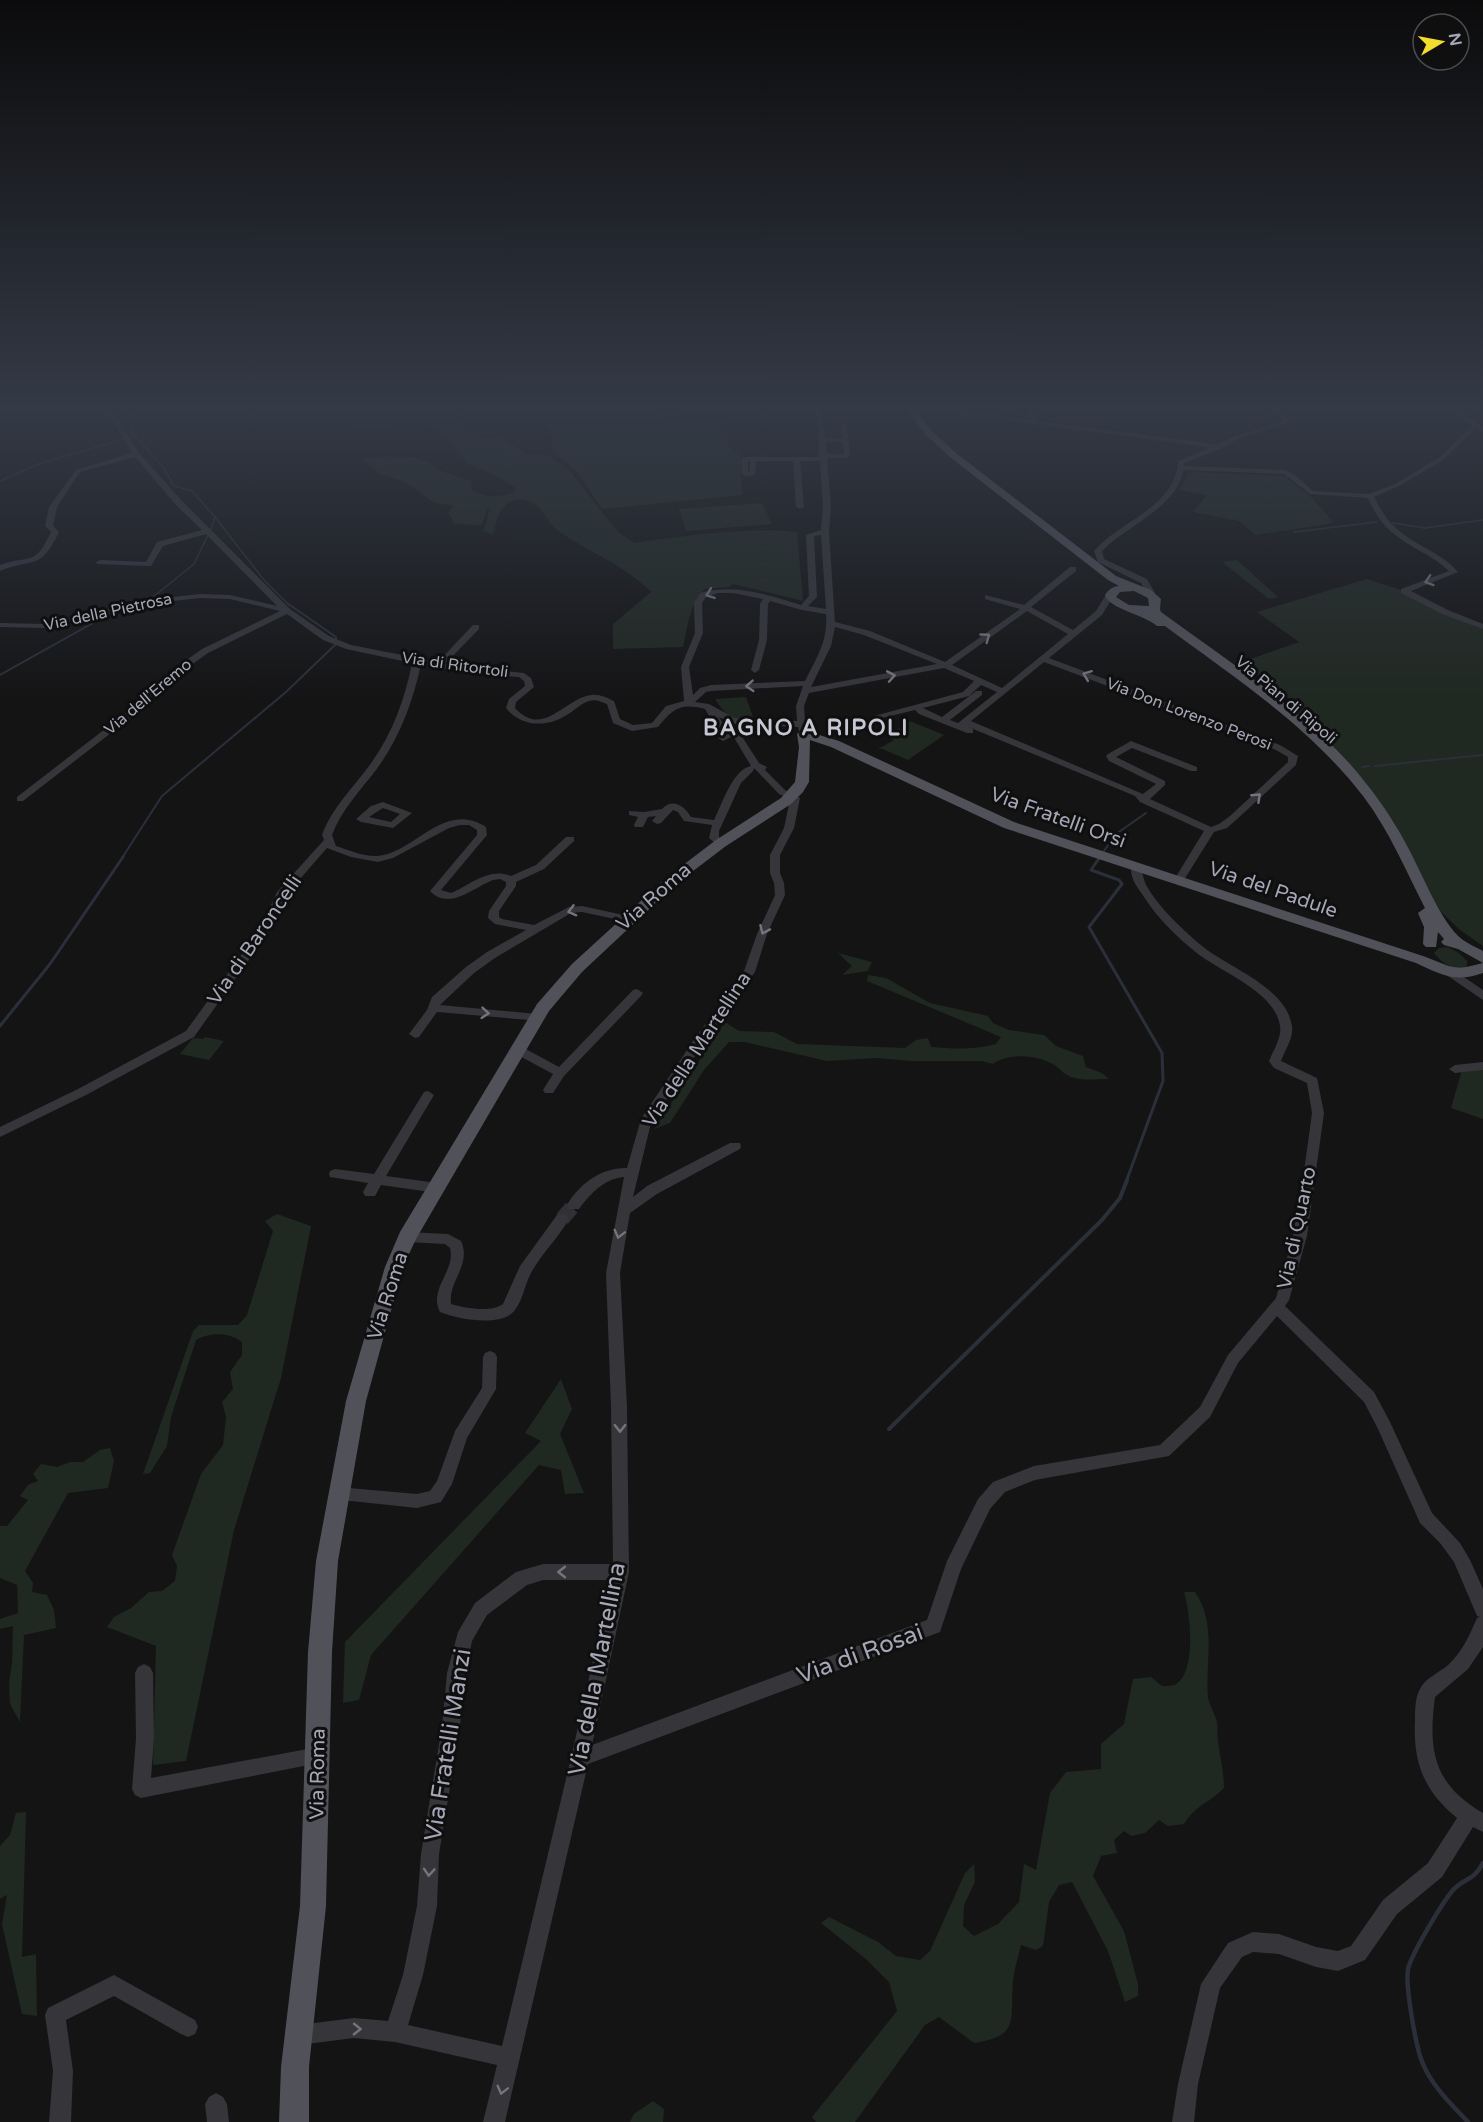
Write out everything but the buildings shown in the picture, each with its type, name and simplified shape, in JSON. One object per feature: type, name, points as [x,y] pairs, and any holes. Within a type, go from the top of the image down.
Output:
[{"type":"main road","name":"Via Pian di Ripoli","points":[[1004,504],[1111,587],[1115,603],[1152,616],[1288,722],[1338,769],[1369,809],[1430,924],[1429,953]]},
{"type":"main road","points":[[1016,504],[1112,578],[1150,594]]},
{"type":"main road","points":[[1111,594],[1133,588]]},
{"type":"main road","name":"Via Pian di Ripoli","points":[[1150,594],[1157,614],[1301,725],[1347,768],[1373,800],[1441,925],[1458,944]]},
{"type":"main road","points":[[1130,608],[1150,594]]},
{"type":"main road","points":[[791,796],[802,782],[806,744],[802,729]]},
{"type":"main road","name":"Via Fratelli Orsi","points":[[802,729],[1009,825],[1136,866]]},
{"type":"main road","name":"Via Roma","points":[[294,2122],[299,2034],[313,1906],[327,1561],[356,1401],[394,1267],[407,1238],[537,1018],[577,968],[682,872],[791,796]]},
{"type":"main road","name":"Via del Padule","points":[[1136,866],[1396,952],[1429,953],[1452,973],[1478,962],[1458,944],[1443,942],[1429,953]]},
{"type":"main road","name":"Via Pian di Ripoli","points":[[1430,903],[1478,962]]},
{"type":"street","points":[[0,569],[7,565],[36,560],[55,532],[49,526],[49,518],[55,504]]},
{"type":"street","name":"Via di Ritortoli","points":[[180,504],[287,611],[338,643],[467,670],[513,674],[526,678],[530,687],[512,701],[510,708],[521,718],[532,721],[553,719],[580,701],[595,698],[611,704],[615,718],[622,725],[645,728],[657,724],[673,705],[689,703],[703,690]]},
{"type":"street","points":[[826,504],[825,532],[831,612],[831,627],[827,646],[807,687],[800,711],[802,729],[727,719],[709,707],[689,703],[684,671],[699,633],[698,603],[700,597],[711,592],[725,590],[820,612],[831,612]]},
{"type":"street","points":[[1150,594],[1144,581],[1101,560],[1098,551],[1108,540],[1153,511],[1158,504]]},
{"type":"street","points":[[1374,504],[1396,533],[1412,541],[1454,572],[1404,591],[1445,612],[1483,627]]},
{"type":"street","points":[[100,562],[148,564],[160,544],[207,531]]},
{"type":"street","points":[[802,608],[813,597],[810,535],[825,532]]},
{"type":"street","points":[[723,738],[726,736],[709,707],[703,690],[807,687],[946,665],[1025,608],[1073,569]]},
{"type":"street","points":[[962,724],[1099,613],[1111,594]]},
{"type":"street","name":"Via della Pietrosa","points":[[0,625],[44,626],[146,602],[200,596],[230,597],[287,611]]},
{"type":"street","points":[[988,597],[1025,608],[1073,633]]},
{"type":"street","points":[[755,670],[763,640],[766,599]]},
{"type":"street","points":[[1099,613],[1130,608]]},
{"type":"street","name":"Via dell'Eremo","points":[[20,799],[139,707],[160,683],[198,656],[287,611]]},
{"type":"street","points":[[820,612],[822,625],[873,635],[1002,691]]},
{"type":"street","points":[[467,670],[442,662],[476,627]]},
{"type":"street","name":"Via Don Lorenzo Perosi","points":[[1043,659],[1277,747],[1293,756],[1294,761],[1290,766],[1233,818],[1223,826],[1210,830]]},
{"type":"street","name":"Via di Baroncelli","points":[[0,1132],[82,1092],[190,1034],[265,930],[281,894],[329,840],[327,835],[331,821],[374,764],[394,732],[412,688],[414,660]]},
{"type":"street","points":[[877,718],[966,694],[980,681]]},
{"type":"street","points":[[944,720],[979,693],[973,689]]},
{"type":"street","points":[[917,707],[922,712],[962,724],[1131,799],[1143,800],[1210,830],[1179,880]]},
{"type":"street","points":[[727,719],[755,768],[782,792],[791,796]]},
{"type":"street","points":[[1143,800],[1162,783],[1112,759],[1111,756],[1126,746],[1136,745],[1194,769]]},
{"type":"street","points":[[721,843],[713,834],[717,822],[737,782],[755,768]]},
{"type":"street","name":"Via della Martellina","points":[[495,2122],[621,1572],[619,1407],[613,1273],[632,1173],[645,1122],[749,972],[762,934],[780,895],[775,855],[789,828],[795,808],[795,798],[791,796]]},
{"type":"street","points":[[657,821],[673,806],[682,810],[687,819],[717,822]]},
{"type":"street","points":[[632,813],[644,815],[664,812]]},
{"type":"street","points":[[639,825],[644,815]]},
{"type":"street","points":[[329,840],[332,849],[376,859],[389,856],[452,823],[469,822],[481,828],[482,835],[435,891],[440,896],[448,897],[493,876],[502,876],[511,880],[540,867],[570,839]]},
{"type":"street","name":"Via di Quarto","points":[[1136,866],[1135,875],[1139,883],[1152,901],[1188,940],[1211,958],[1254,984],[1272,1000],[1284,1017],[1286,1027],[1275,1061],[1278,1065],[1313,1081],[1318,1113],[1300,1236],[1282,1300],[1277,1307],[1369,1397],[1380,1415],[1418,1504],[1428,1522],[1447,1539],[1465,1564],[1483,1610]]},
{"type":"street","points":[[511,880],[510,888],[492,913],[493,918],[499,922],[536,928]]},
{"type":"street","points":[[415,1034],[434,1008],[436,1000],[476,966],[569,910],[577,908],[629,919]]},
{"type":"street","name":"Via del Padule","points":[[1478,962],[1472,984],[1483,996]]},
{"type":"street","name":"Via del Padule","points":[[1452,973],[1483,996]]},
{"type":"street","points":[[549,1090],[560,1073],[637,993]]},
{"type":"street","points":[[434,1008],[537,1018]]},
{"type":"street","points":[[518,1050],[560,1073]]},
{"type":"street","points":[[1455,1069],[1483,1066]]},
{"type":"street","points":[[370,1192],[428,1095]]},
{"type":"street","points":[[626,1209],[652,1190],[735,1146]]},
{"type":"street","points":[[574,1205],[588,1187],[604,1177],[619,1173],[632,1173]]},
{"type":"street","points":[[335,1174],[437,1188]]},
{"type":"street","points":[[407,1238],[448,1239],[456,1245],[458,1256],[444,1296],[445,1308],[456,1312],[497,1313],[503,1312],[512,1303],[525,1270],[562,1220]]},
{"type":"street","name":"Via di Rosai","points":[[580,1758],[934,1626],[953,1567],[984,1504],[999,1487],[1034,1473],[1105,1463],[1164,1451],[1205,1412],[1233,1359],[1277,1307]]},
{"type":"street","points":[[338,1494],[417,1501],[435,1497],[444,1484],[460,1436],[489,1389],[490,1357]]},
{"type":"street","name":"Via Fratelli Manzi","points":[[395,2032],[413,1975],[427,1906],[430,1854],[451,1726],[456,1673],[464,1638],[481,1609],[522,1578],[543,1572],[621,1572]]},
{"type":"street","points":[[1183,2122],[1188,2084],[1211,1984],[1235,1950],[1253,1942],[1279,1944],[1316,1957],[1338,1961],[1358,1953],[1390,1906],[1435,1870],[1476,1819],[1438,1789],[1428,1768],[1424,1751],[1424,1711],[1427,1692],[1447,1679],[1463,1660],[1480,1637],[1483,1624]]},
{"type":"street","points":[[144,1673],[145,1737],[141,1789],[318,1756]]},
{"type":"street","points":[[60,2122],[63,2071],[55,2015],[114,1985],[188,2027]]},
{"type":"street","points":[[299,2034],[354,2028],[395,2032],[510,2058]]},
{"type":"shaded area","points":[[443,504],[507,504],[497,519],[494,533],[491,534],[483,531],[489,506],[481,525],[453,524],[448,514],[453,506]]},
{"type":"shaded area","points":[[535,504],[596,504],[618,532],[634,543],[737,531],[797,532],[803,601],[733,584],[729,587],[705,589],[692,609],[683,647],[613,649],[613,624],[651,592],[618,566],[557,530]]},
{"type":"shaded area","points":[[599,504],[652,504],[602,509]]},
{"type":"shaded area","points":[[762,504],[772,524],[686,531],[679,509]]},
{"type":"shaded area","points":[[1200,504],[1317,504],[1334,523],[1256,535],[1239,521],[1193,512]]},
{"type":"shaded area","points":[[1237,560],[1278,597],[1269,599],[1222,562]]},
{"type":"shaded area","points":[[1367,579],[1401,590],[1483,629],[1483,946],[1460,930],[1441,912],[1399,837],[1291,706],[1290,704],[1296,701],[1272,692],[1259,682],[1260,679],[1256,673],[1239,663],[1299,642],[1257,612]]},
{"type":"shaded area","points":[[746,697],[754,720],[741,719],[727,714],[715,699]]},
{"type":"shaded area","points":[[910,721],[944,735],[908,760],[878,747],[894,740],[887,736]]},
{"type":"shaded area","points":[[1447,947],[1459,953],[1467,961],[1467,966],[1457,968],[1449,966],[1434,953],[1439,948]]},
{"type":"shaded area","points":[[838,953],[872,962],[868,971],[842,975],[852,966]]},
{"type":"shaded area","points":[[868,975],[886,978],[930,1003],[988,1016],[993,1023],[1009,1030],[1044,1035],[1056,1046],[1083,1056],[1086,1067],[1102,1073],[1109,1079],[1071,1077],[1049,1062],[1024,1056],[1007,1058],[993,1064],[982,1061],[911,1061],[877,1058],[827,1061],[744,1042],[729,1042],[704,1070],[670,1123],[654,1129],[725,1022],[739,1031],[774,1032],[797,1044],[905,1048],[916,1040],[928,1038],[931,1047],[964,1048],[996,1044],[1001,1037],[867,981]]},
{"type":"shaded area","points":[[205,1037],[224,1041],[209,1060],[180,1054],[193,1038],[203,1039]]},
{"type":"shaded area","points":[[1483,1069],[1483,1119],[1451,1108],[1462,1070]]},
{"type":"shaded area","points":[[277,1214],[311,1226],[281,1378],[234,1530],[186,1761],[153,1765],[156,1646],[107,1627],[114,1617],[131,1608],[149,1592],[162,1591],[175,1581],[177,1566],[172,1555],[201,1474],[223,1445],[226,1417],[222,1402],[233,1389],[230,1372],[242,1355],[242,1342],[231,1336],[219,1334],[196,1340],[171,1417],[167,1446],[150,1473],[143,1474],[193,1331],[199,1325],[238,1325],[247,1315],[273,1231],[265,1221]]},
{"type":"shaded area","points":[[561,1379],[572,1409],[560,1434],[584,1493],[565,1494],[561,1470],[539,1465],[371,1655],[359,1700],[343,1703],[345,1642],[541,1441],[525,1433]]},
{"type":"shaded area","points":[[110,1448],[114,1461],[108,1488],[68,1493],[25,1571],[33,1583],[32,1592],[47,1595],[54,1610],[56,1628],[24,1635],[20,1722],[10,1704],[13,1626],[0,1629],[0,1619],[18,1613],[17,1585],[0,1578],[0,1526],[7,1526],[28,1500],[20,1496],[28,1485],[38,1481],[33,1474],[41,1464],[57,1467],[70,1462],[83,1462],[100,1450]]},
{"type":"shaded area","points":[[1184,1592],[1195,1592],[1206,1617],[1209,1643],[1208,1697],[1217,1723],[1224,1788],[1193,1812],[1184,1824],[1168,1826],[1159,1820],[1145,1833],[1131,1836],[1124,1831],[1114,1840],[1117,1853],[1101,1856],[1093,1876],[1124,1931],[1138,1984],[1138,1996],[1125,2002],[1108,1951],[1072,1882],[1059,1885],[1049,1902],[1043,1946],[1036,1950],[1021,1945],[1014,1977],[1010,2024],[1006,2031],[989,2040],[974,2043],[939,2017],[925,2025],[855,2122],[816,2122],[812,2117],[897,2011],[889,1982],[867,1960],[821,1923],[829,1917],[878,1942],[896,1956],[920,1960],[930,1951],[965,1873],[974,1864],[975,1882],[964,1905],[963,1926],[974,1936],[998,1924],[1019,1902],[1024,1864],[1036,1870],[1050,1793],[1066,1772],[1101,1769],[1101,1744],[1124,1724],[1133,1679],[1151,1677],[1165,1686],[1175,1685],[1183,1677],[1187,1667],[1190,1641],[1190,1626]]},
{"type":"shaded area","points":[[26,1812],[22,1957],[36,1954],[37,2016],[22,2014],[2,1924],[7,1895],[0,1899],[0,1846],[10,1835],[16,1813]]},
{"type":"shaded area","points":[[653,2101],[664,2109],[663,2122],[630,2122],[634,2114]]},
{"type":"waterway","points":[[204,504],[215,517]]},
{"type":"waterway","points":[[211,529],[215,517]]},
{"type":"waterway","points":[[215,517],[264,580],[287,603]]},
{"type":"waterway","points":[[1392,523],[1425,528],[1483,520]]},
{"type":"waterway","points":[[1294,532],[1377,522]]},
{"type":"waterway","points":[[143,605],[194,564],[208,535]]},
{"type":"waterway","points":[[0,675],[109,614],[145,603]]},
{"type":"waterway","points":[[122,858],[162,796],[286,692],[336,644],[336,637],[287,603]]},
{"type":"waterway","points":[[1375,766],[1483,755]]},
{"type":"waterway","points":[[1362,767],[1370,766]]},
{"type":"waterway","points":[[1099,858],[1116,834],[1146,813]]},
{"type":"waterway","points":[[0,1026],[50,964],[123,857]]},
{"type":"waterway","points":[[1100,857],[1091,870],[1119,880],[1122,884],[1089,927],[1162,1053],[1163,1081],[1126,1182]]},
{"type":"waterway","points":[[889,1429],[1102,1220],[1120,1198],[1127,1180]]},
{"type":"waterway","points":[[1468,2122],[1437,2088],[1423,2064],[1417,2045],[1407,1977],[1415,1952],[1442,1906],[1453,1890],[1476,1873],[1483,1863]]},
{"type":"tunnel","points":[[562,1219],[574,1205]]},
{"type":"district","name":"BAGNO A RIPOLI","points":[[806,728]]}]
